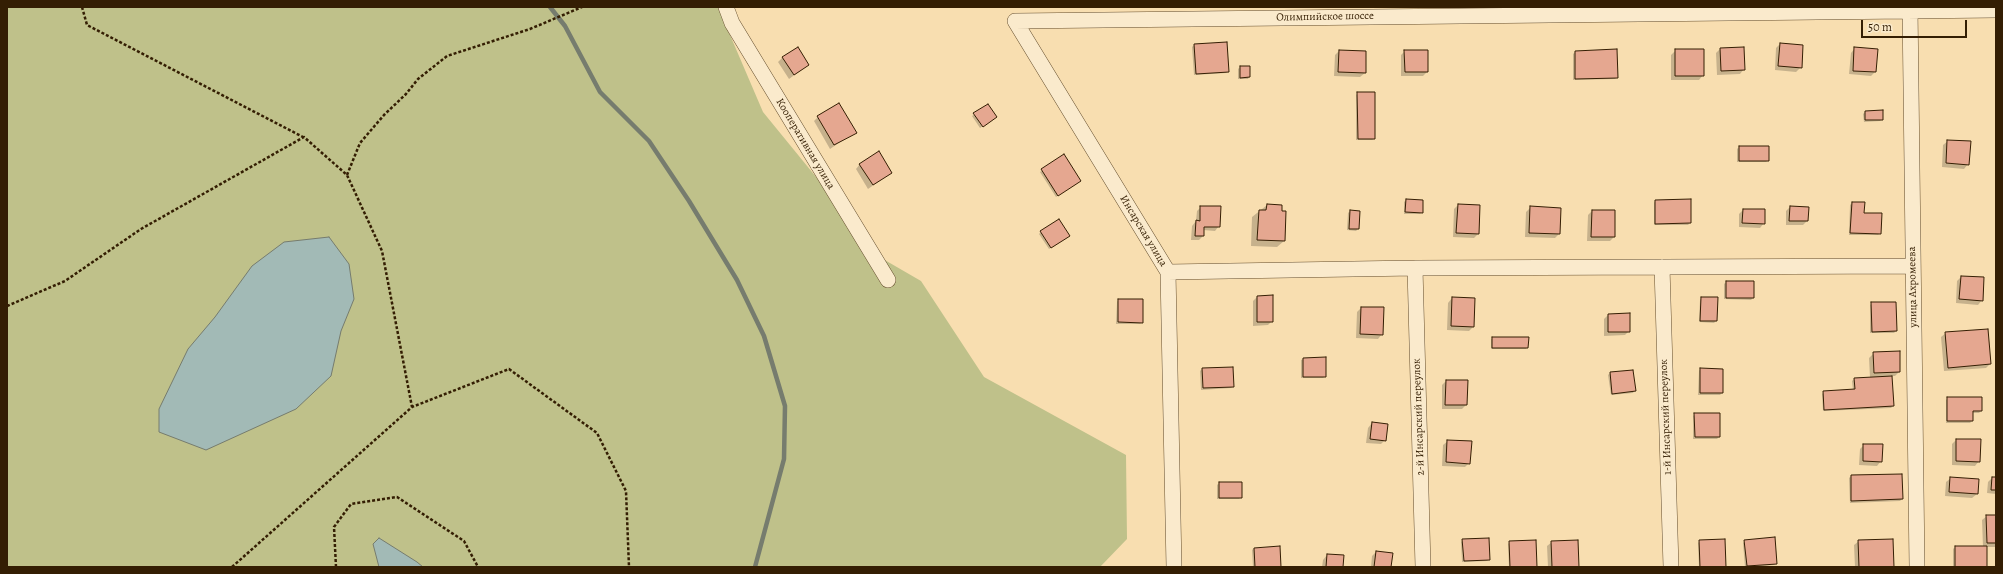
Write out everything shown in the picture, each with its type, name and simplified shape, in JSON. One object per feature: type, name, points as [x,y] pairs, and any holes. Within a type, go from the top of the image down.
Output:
[{"type":"street","name":"Кооперативная улица","points":[[726,7],[732,23],[888,280]]},
{"type":"street","name":"Олимпийское шоссе","points":[[1014,14],[1910,9],[1996,10]]},
{"type":"street","name":"улица Ахромеева","points":[[1910,9],[1917,567]]},
{"type":"street","name":"Инсарская улица","points":[[1014,14],[1168,272],[1174,567]]},
{"type":"street","points":[[1168,272],[1414,268],[1913,266]]},
{"type":"street","name":"1-й Инсарский переулок","points":[[1662,267],[1671,567]]},
{"type":"street","name":"2-й Инсарский переулок","points":[[1414,268],[1423,567]]},
{"type":"path","points":[[82,7],[87,25],[304,137],[347,175],[382,251],[412,406]]},
{"type":"path","points":[[347,175],[360,143],[418,79],[448,56],[530,30],[581,8]]},
{"type":"path","points":[[7,306],[65,282],[142,229],[304,137]]},
{"type":"path","points":[[232,567],[412,406],[509,369],[597,433],[626,491],[629,567]]},
{"type":"path","points":[[336,567],[334,528],[351,504],[397,497],[464,540],[478,567]]},
{"type":"green space","points":[[7,7],[718,7],[763,112],[883,259],[921,281],[984,377],[1126,455],[1127,539],[1100,567],[7,567]]},
{"type":"water","points":[[329,237],[349,264],[354,299],[341,331],[331,376],[296,409],[206,450],[159,432],[159,409],[188,349],[215,317],[252,266],[284,242]]},
{"type":"water","points":[[379,538],[423,567],[379,567],[373,544]]},
{"type":"building","points":[[1227,42],[1229,72],[1196,74],[1194,44]]},
{"type":"building","points":[[1780,43],[1803,45],[1802,68],[1778,66]]},
{"type":"building","points":[[798,47],[809,65],[794,75],[782,57]]},
{"type":"building","points":[[1744,47],[1745,70],[1721,71],[1720,48]]},
{"type":"building","points":[[1854,47],[1878,49],[1876,72],[1853,71]]},
{"type":"building","points":[[1617,49],[1618,78],[1575,79],[1575,51]]},
{"type":"building","points":[[1675,49],[1704,49],[1704,76],[1675,76]]},
{"type":"building","points":[[1339,50],[1366,51],[1366,73],[1338,72]]},
{"type":"building","points":[[1404,50],[1428,50],[1428,72],[1405,72]]},
{"type":"building","points":[[1240,66],[1250,66],[1250,77],[1240,78]]},
{"type":"building","points":[[1357,92],[1375,92],[1375,139],[1358,139]]},
{"type":"building","points":[[839,103],[857,133],[834,145],[817,116]]},
{"type":"building","points":[[988,104],[997,117],[983,127],[973,113]]},
{"type":"building","points":[[1883,110],[1883,120],[1865,120],[1865,111]]},
{"type":"building","points":[[1947,140],[1971,141],[1969,165],[1946,163]]},
{"type":"building","points":[[1739,146],[1769,146],[1769,161],[1739,161]]},
{"type":"building","points":[[879,151],[892,173],[873,185],[859,164]]},
{"type":"building","points":[[1064,154],[1081,181],[1058,196],[1041,169]]},
{"type":"building","points":[[1406,199],[1423,200],[1423,213],[1405,212]]},
{"type":"building","points":[[1691,199],[1691,223],[1655,224],[1655,200]]},
{"type":"building","points":[[1852,202],[1865,202],[1864,213],[1882,213],[1881,234],[1850,233]]},
{"type":"building","points":[[1267,204],[1282,205],[1282,211],[1286,211],[1285,241],[1257,240],[1259,210],[1266,210]]},
{"type":"building","points":[[1458,204],[1480,205],[1479,234],[1456,233]]},
{"type":"building","points":[[1200,206],[1221,206],[1220,227],[1204,227],[1204,236],[1195,236],[1196,220],[1200,221]]},
{"type":"building","points":[[1530,206],[1561,208],[1560,234],[1529,233]]},
{"type":"building","points":[[1790,206],[1809,207],[1808,221],[1789,221]]},
{"type":"building","points":[[1743,209],[1765,209],[1765,224],[1742,223]]},
{"type":"building","points":[[1350,210],[1360,211],[1359,229],[1349,229]]},
{"type":"building","points":[[1592,210],[1615,210],[1615,237],[1591,237]]},
{"type":"building","points":[[1059,219],[1070,236],[1051,248],[1040,231]]},
{"type":"building","points":[[1961,276],[1984,277],[1983,301],[1959,299]]},
{"type":"building","points":[[1726,281],[1754,281],[1754,298],[1726,298]]},
{"type":"building","points":[[1273,295],[1273,322],[1257,322],[1257,296]]},
{"type":"building","points":[[1452,297],[1475,298],[1474,327],[1451,326]]},
{"type":"building","points":[[1701,297],[1718,297],[1717,321],[1700,321]]},
{"type":"building","points":[[1118,299],[1143,299],[1143,323],[1118,322]]},
{"type":"building","points":[[1871,302],[1896,302],[1897,331],[1872,332]]},
{"type":"building","points":[[1361,307],[1384,307],[1383,335],[1360,334]]},
{"type":"building","points":[[1630,313],[1630,332],[1608,332],[1608,314]]},
{"type":"building","points":[[1988,329],[1991,364],[1948,368],[1945,332]]},
{"type":"building","points":[[1492,337],[1529,337],[1528,348],[1492,348]]},
{"type":"building","points":[[1900,351],[1900,372],[1874,373],[1873,352]]},
{"type":"building","points":[[1326,357],[1326,377],[1303,377],[1303,358]]},
{"type":"building","points":[[1233,367],[1234,387],[1203,388],[1202,368]]},
{"type":"building","points":[[1700,368],[1723,369],[1723,393],[1700,393]]},
{"type":"building","points":[[1633,370],[1636,391],[1612,394],[1610,372]]},
{"type":"building","points":[[1892,376],[1894,406],[1824,410],[1823,391],[1855,389],[1854,378]]},
{"type":"building","points":[[1446,380],[1468,380],[1467,405],[1445,405]]},
{"type":"building","points":[[1947,397],[1982,397],[1982,411],[1973,411],[1973,421],[1947,421]]},
{"type":"building","points":[[1694,413],[1720,413],[1720,437],[1695,437]]},
{"type":"building","points":[[1372,422],[1388,424],[1386,441],[1370,439]]},
{"type":"building","points":[[1956,439],[1981,439],[1980,462],[1956,461]]},
{"type":"building","points":[[1447,440],[1472,441],[1470,464],[1446,462]]},
{"type":"building","points":[[1863,444],[1883,444],[1882,462],[1863,461]]},
{"type":"building","points":[[1902,474],[1903,499],[1851,501],[1851,475]]},
{"type":"building","points":[[1950,477],[1979,479],[1978,494],[1949,492]]},
{"type":"building","points":[[1992,477],[1996,477],[1996,490],[1991,490]]},
{"type":"building","points":[[1219,482],[1242,482],[1242,498],[1219,498]]},
{"type":"building","points":[[1986,515],[1996,515],[1996,543],[1987,543]]},
{"type":"building","points":[[1775,537],[1777,564],[1747,566],[1744,540]]},
{"type":"building","points":[[1489,538],[1490,560],[1464,561],[1462,539]]},
{"type":"building","points":[[1725,539],[1726,567],[1700,567],[1699,540]]},
{"type":"building","points":[[1893,539],[1894,567],[1859,567],[1858,540]]},
{"type":"building","points":[[1536,540],[1537,567],[1510,567],[1509,541]]},
{"type":"building","points":[[1578,540],[1579,567],[1552,567],[1551,541]]},
{"type":"building","points":[[1280,546],[1281,567],[1255,567],[1254,548]]},
{"type":"building","points":[[1955,546],[1987,546],[1987,567],[1955,567]]},
{"type":"building","points":[[1376,551],[1393,553],[1391,567],[1374,567]]},
{"type":"building","points":[[1327,554],[1344,555],[1343,567],[1326,567]]},
{"type":"waterway","points":[[550,7],[565,26],[600,92],[649,141],[689,201],[737,280],[764,336],[785,406],[784,459],[755,567]]}]
